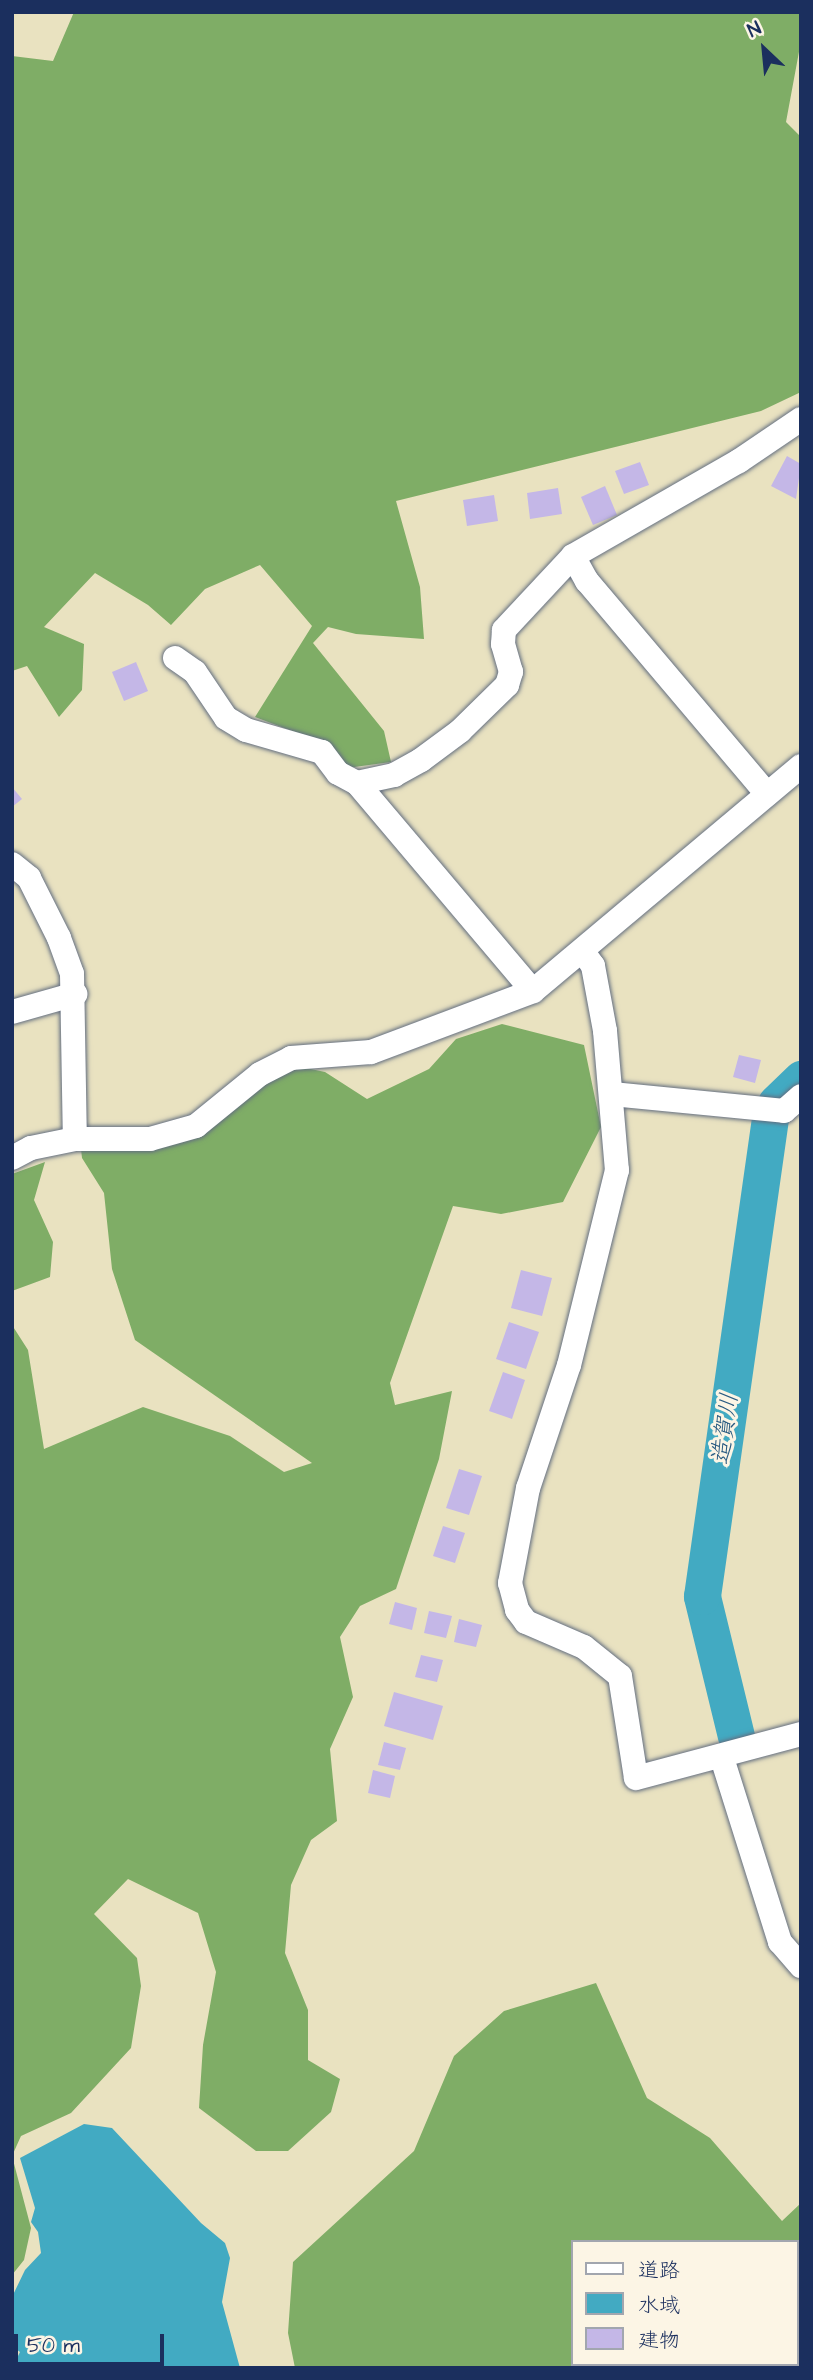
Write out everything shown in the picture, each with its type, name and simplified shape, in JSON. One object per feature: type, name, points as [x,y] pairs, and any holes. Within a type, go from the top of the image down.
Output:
[{"type":"street","points":[[357,783],[394,775],[421,760],[460,731],[508,685],[511,672],[503,644],[504,630],[573,556],[740,461],[801,419]]},
{"type":"street","points":[[573,556],[587,581],[767,794]]},
{"type":"street","points":[[175,658],[195,672],[226,718],[246,730],[322,752],[338,774],[357,783],[533,991]]},
{"type":"street","points":[[12,1158],[31,1148],[75,1139],[150,1139],[196,1126],[260,1074],[291,1058],[372,1052],[533,991],[583,952],[801,766]]},
{"type":"street","points":[[12,863],[29,877],[60,938],[75,994],[75,1139]]},
{"type":"street","points":[[583,952],[593,966],[612,1094],[617,1170],[569,1365],[528,1488],[510,1583],[526,1622],[584,1647],[620,1676],[636,1778],[722,1758],[801,1734]]},
{"type":"street","points":[[12,1012],[75,994]]},
{"type":"street","points":[[612,1094],[784,1111],[801,1096]]},
{"type":"street","points":[[722,1758],[780,1942],[801,1966]]},
{"type":"green space","points":[[74,12],[801,12],[801,41],[786,122],[801,137],[801,392],[761,411],[396,501],[420,587],[424,639],[356,634],[328,627],[313,643],[384,731],[391,762],[347,768],[316,740],[255,717],[312,626],[260,565],[205,589],[171,625],[148,605],[95,573],[44,627],[84,644],[82,690],[59,717],[27,666],[12,671],[12,56],[53,61]]},
{"type":"green space","points":[[502,1024],[584,1045],[601,1127],[563,1202],[501,1214],[453,1206],[390,1383],[395,1405],[452,1391],[439,1459],[396,1589],[360,1606],[340,1637],[353,1697],[330,1749],[337,1821],[311,1840],[291,1885],[285,1953],[308,2010],[308,2060],[340,2079],[331,2112],[288,2151],[256,2151],[199,2108],[203,2045],[216,1972],[198,1913],[128,1879],[94,1914],[137,1958],[141,1986],[131,2048],[71,2113],[21,2136],[12,2156],[12,1325],[28,1350],[44,1449],[143,1407],[230,1436],[284,1472],[312,1463],[135,1340],[112,1269],[104,1193],[82,1158],[81,1149],[173,1144],[262,1084],[301,1067],[325,1072],[367,1099],[429,1069],[456,1039]]},
{"type":"green space","points":[[45,1162],[34,1200],[53,1242],[50,1277],[12,1291],[12,1174]]},
{"type":"green space","points":[[596,1983],[647,2098],[710,2138],[782,2221],[801,2203],[801,2368],[295,2368],[288,2333],[293,2262],[414,2151],[454,2056],[504,2011]]},
{"type":"green space","points":[[12,2156],[31,2228],[24,2260],[12,2275]]},
{"type":"water","points":[[84,2124],[112,2128],[201,2223],[225,2243],[230,2258],[222,2302],[240,2368],[12,2368],[20,2352],[12,2346],[12,2297],[25,2270],[41,2253],[38,2232],[31,2222],[35,2208],[20,2158]]},
{"type":"building","points":[[787,456],[801,464],[796,499],[771,486]]},
{"type":"building","points":[[640,462],[649,485],[624,494],[615,471]]},
{"type":"building","points":[[605,486],[617,515],[593,525],[581,497]]},
{"type":"building","points":[[558,488],[562,514],[530,519],[527,493]]},
{"type":"building","points":[[494,495],[498,521],[467,526],[463,500]]},
{"type":"building","points":[[136,662],[148,691],[124,701],[112,672]]},
{"type":"building","points":[[12,787],[22,799],[12,807]]},
{"type":"building","points":[[739,1055],[761,1060],[755,1083],[733,1077]]},
{"type":"building","points":[[521,1270],[552,1278],[542,1316],[511,1308]]},
{"type":"building","points":[[509,1322],[539,1332],[526,1369],[496,1359]]},
{"type":"building","points":[[503,1372],[525,1380],[512,1419],[489,1411]]},
{"type":"building","points":[[459,1469],[482,1476],[469,1515],[446,1508]]},
{"type":"building","points":[[443,1526],[465,1533],[455,1563],[433,1556]]},
{"type":"building","points":[[395,1602],[417,1608],[412,1630],[389,1624]]},
{"type":"building","points":[[429,1611],[452,1616],[446,1638],[424,1633]]},
{"type":"building","points":[[459,1619],[482,1625],[476,1647],[454,1642]]},
{"type":"building","points":[[421,1655],[443,1660],[437,1682],[415,1677]]},
{"type":"building","points":[[394,1692],[443,1706],[433,1740],[384,1726]]},
{"type":"building","points":[[384,1742],[406,1748],[400,1770],[378,1765]]},
{"type":"building","points":[[373,1770],[395,1776],[390,1798],[368,1793]]},
{"type":"waterway","name":"造賀川","points":[[776,1103],[801,1079]]},
{"type":"waterway","name":"造賀川","points":[[736,1736],[702,1596],[770,1119]]}]
